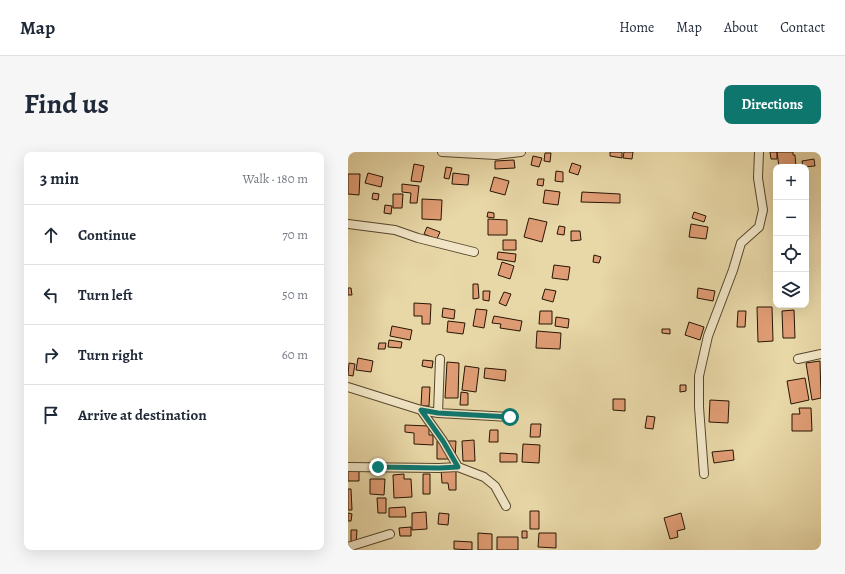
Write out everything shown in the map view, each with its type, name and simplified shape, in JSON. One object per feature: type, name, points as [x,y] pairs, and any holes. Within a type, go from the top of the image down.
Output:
[{"type":"street","points":[[442,152],[496,155],[521,152]]},
{"type":"street","points":[[704,474],[698,407],[699,376],[708,336],[733,270],[741,243],[759,227],[763,210],[758,178],[759,152]]},
{"type":"street","points":[[348,224],[394,230],[418,238],[474,252]]},
{"type":"street","points":[[798,359],[821,354]]},
{"type":"street","points":[[438,413],[440,359]]},
{"type":"street","points":[[348,387],[421,410],[438,413],[510,417]]},
{"type":"street","points":[[421,410],[443,441],[458,467]]},
{"type":"street","points":[[348,466],[458,467],[484,477],[495,486],[506,506]]},
{"type":"street","points":[[348,547],[390,534]]},
{"type":"building","points":[[610,152],[622,152],[622,158],[610,156]]},
{"type":"building","points":[[624,152],[633,152],[632,159],[623,158]]},
{"type":"building","points":[[770,152],[777,152],[777,159],[771,159]]},
{"type":"building","points":[[777,152],[793,152],[793,155],[795,155],[796,164],[779,164]]},
{"type":"building","points":[[545,153],[551,153],[550,162],[544,161]]},
{"type":"building","points":[[533,156],[542,158],[539,167],[531,165]]},
{"type":"building","points":[[814,159],[815,166],[809,166],[809,164],[802,164],[802,161]]},
{"type":"building","points":[[514,160],[515,168],[495,169],[495,161]]},
{"type":"building","points":[[572,163],[581,166],[578,175],[569,172]]},
{"type":"building","points":[[414,164],[424,166],[421,182],[411,181]]},
{"type":"building","points":[[446,167],[452,168],[449,179],[444,178]]},
{"type":"building","points":[[556,171],[563,172],[563,182],[555,181]]},
{"type":"building","points":[[368,173],[383,177],[381,187],[365,183]]},
{"type":"building","points":[[453,173],[469,175],[468,185],[452,184]]},
{"type":"building","points":[[348,174],[360,174],[359,195],[348,194]]},
{"type":"building","points":[[494,177],[509,181],[505,195],[490,191]]},
{"type":"building","points":[[538,179],[544,179],[543,186],[537,185]]},
{"type":"building","points":[[402,184],[419,186],[417,203],[410,203],[411,193],[402,192]]},
{"type":"building","points":[[545,190],[560,192],[558,205],[543,203]]},
{"type":"building","points":[[582,192],[620,194],[620,203],[581,202]]},
{"type":"building","points":[[373,193],[379,194],[378,200],[372,199]]},
{"type":"building","points":[[393,194],[403,194],[402,208],[393,208]]},
{"type":"building","points":[[422,199],[442,200],[441,220],[422,219]]},
{"type":"building","points":[[385,205],[392,206],[391,214],[384,213]]},
{"type":"building","points":[[488,212],[494,213],[494,218],[487,217]]},
{"type":"building","points":[[694,212],[706,216],[704,222],[692,218]]},
{"type":"building","points":[[529,218],[547,222],[542,242],[524,237]]},
{"type":"building","points":[[488,219],[507,220],[507,235],[488,235]]},
{"type":"building","points":[[691,224],[708,227],[706,239],[689,237]]},
{"type":"building","points":[[559,226],[565,227],[564,235],[557,234]]},
{"type":"building","points":[[427,227],[440,232],[437,239],[424,234]]},
{"type":"building","points":[[571,231],[580,231],[581,240],[571,241]]},
{"type":"building","points":[[503,240],[516,240],[516,250],[503,250]]},
{"type":"building","points":[[498,252],[516,254],[515,262],[497,259]]},
{"type":"building","points":[[594,255],[601,257],[599,263],[593,262]]},
{"type":"building","points":[[502,262],[514,266],[510,279],[498,275]]},
{"type":"building","points":[[554,265],[570,267],[568,280],[552,278]]},
{"type":"building","points":[[473,284],[478,284],[479,298],[473,299]]},
{"type":"building","points":[[348,288],[351,288],[352,295],[348,295]]},
{"type":"building","points":[[698,288],[715,291],[713,301],[697,298]]},
{"type":"building","points":[[545,289],[556,291],[553,302],[542,299]]},
{"type":"building","points":[[483,291],[490,291],[489,301],[483,300]]},
{"type":"building","points":[[504,292],[511,294],[506,306],[499,303]]},
{"type":"building","points":[[414,303],[431,304],[430,324],[422,324],[422,316],[414,316]]},
{"type":"building","points":[[757,307],[772,307],[773,341],[758,342]]},
{"type":"building","points":[[443,308],[455,310],[454,319],[442,317]]},
{"type":"building","points":[[476,309],[487,310],[484,328],[473,326]]},
{"type":"building","points":[[794,310],[795,338],[783,338],[782,311]]},
{"type":"building","points":[[540,311],[552,311],[552,324],[539,324]]},
{"type":"building","points":[[738,311],[746,311],[745,327],[737,327]]},
{"type":"building","points":[[494,316],[522,321],[520,331],[500,328],[501,324],[492,323]]},
{"type":"building","points":[[556,317],[569,319],[568,328],[555,326]]},
{"type":"building","points":[[448,321],[465,323],[463,334],[447,332]]},
{"type":"building","points":[[689,322],[704,327],[700,340],[685,335]]},
{"type":"building","points":[[392,326],[412,330],[410,340],[390,336]]},
{"type":"building","points":[[662,329],[670,329],[670,334],[662,333]]},
{"type":"building","points":[[537,331],[561,333],[560,349],[536,348]]},
{"type":"building","points":[[389,340],[402,342],[401,348],[388,347]]},
{"type":"building","points":[[379,343],[386,343],[385,349],[378,349]]},
{"type":"building","points":[[358,358],[373,361],[371,372],[356,370]]},
{"type":"building","points":[[423,360],[433,361],[432,368],[422,366]]},
{"type":"building","points":[[820,361],[821,398],[812,400],[806,363]]},
{"type":"building","points":[[447,362],[459,363],[458,398],[445,398]]},
{"type":"building","points":[[349,363],[355,364],[353,376],[348,375]]},
{"type":"building","points":[[465,366],[479,368],[476,392],[462,390]]},
{"type":"building","points":[[485,368],[506,370],[505,381],[484,378]]},
{"type":"building","points":[[805,378],[809,400],[791,404],[787,381]]},
{"type":"building","points":[[680,385],[686,385],[686,391],[680,392]]},
{"type":"building","points":[[422,387],[430,387],[429,406],[421,406]]},
{"type":"building","points":[[461,392],[468,393],[468,405],[460,405]]},
{"type":"building","points":[[613,399],[625,399],[625,411],[613,410]]},
{"type":"building","points":[[710,400],[729,401],[728,423],[709,422]]},
{"type":"building","points":[[799,408],[811,408],[812,431],[792,431],[792,414],[800,414]]},
{"type":"building","points":[[647,416],[655,417],[653,429],[645,428]]},
{"type":"building","points":[[531,424],[541,424],[540,437],[530,437]]},
{"type":"building","points":[[405,425],[429,426],[429,435],[433,435],[433,445],[414,444],[414,433],[405,432]]},
{"type":"building","points":[[490,430],[498,430],[498,442],[489,442]]},
{"type":"building","points":[[474,440],[475,461],[463,461],[462,441]]},
{"type":"building","points":[[437,441],[456,441],[455,459],[437,459]]},
{"type":"building","points":[[523,444],[540,445],[539,463],[522,462]]},
{"type":"building","points":[[733,450],[734,460],[714,463],[712,452]]},
{"type":"building","points":[[500,453],[517,454],[517,462],[500,462]]},
{"type":"building","points":[[441,469],[456,469],[456,490],[449,490],[448,483],[442,483]]},
{"type":"building","points":[[348,471],[359,471],[359,481],[348,481]]},
{"type":"building","points":[[404,474],[404,479],[411,479],[412,497],[394,498],[393,475]]},
{"type":"building","points":[[423,474],[430,474],[430,494],[423,494]]},
{"type":"building","points":[[370,479],[385,479],[384,495],[370,494]]},
{"type":"building","points":[[348,489],[351,489],[352,510],[348,510]]},
{"type":"building","points":[[377,498],[386,498],[386,513],[378,513]]},
{"type":"building","points":[[405,507],[406,517],[389,517],[389,508]]},
{"type":"building","points":[[530,511],[539,511],[539,529],[530,529]]},
{"type":"building","points":[[426,512],[427,529],[412,530],[412,513]]},
{"type":"building","points":[[348,513],[352,514],[351,521],[348,521]]},
{"type":"building","points":[[439,513],[449,514],[448,525],[438,524]]},
{"type":"building","points":[[681,513],[685,529],[677,531],[678,537],[670,539],[664,518]]},
{"type":"building","points":[[411,527],[411,536],[400,536],[399,528]]},
{"type":"building","points":[[351,530],[357,530],[356,544],[351,544]]},
{"type":"building","points":[[522,531],[527,531],[527,538],[522,538]]},
{"type":"building","points":[[478,533],[492,534],[492,550],[478,550]]},
{"type":"building","points":[[539,533],[556,533],[556,548],[538,547]]},
{"type":"building","points":[[497,537],[518,537],[518,550],[497,550]]},
{"type":"building","points":[[454,541],[472,542],[472,550],[454,549]]},
{"type":"route","points":[[378,467],[458,467],[443,441],[421,410],[438,413],[510,417]]}]
